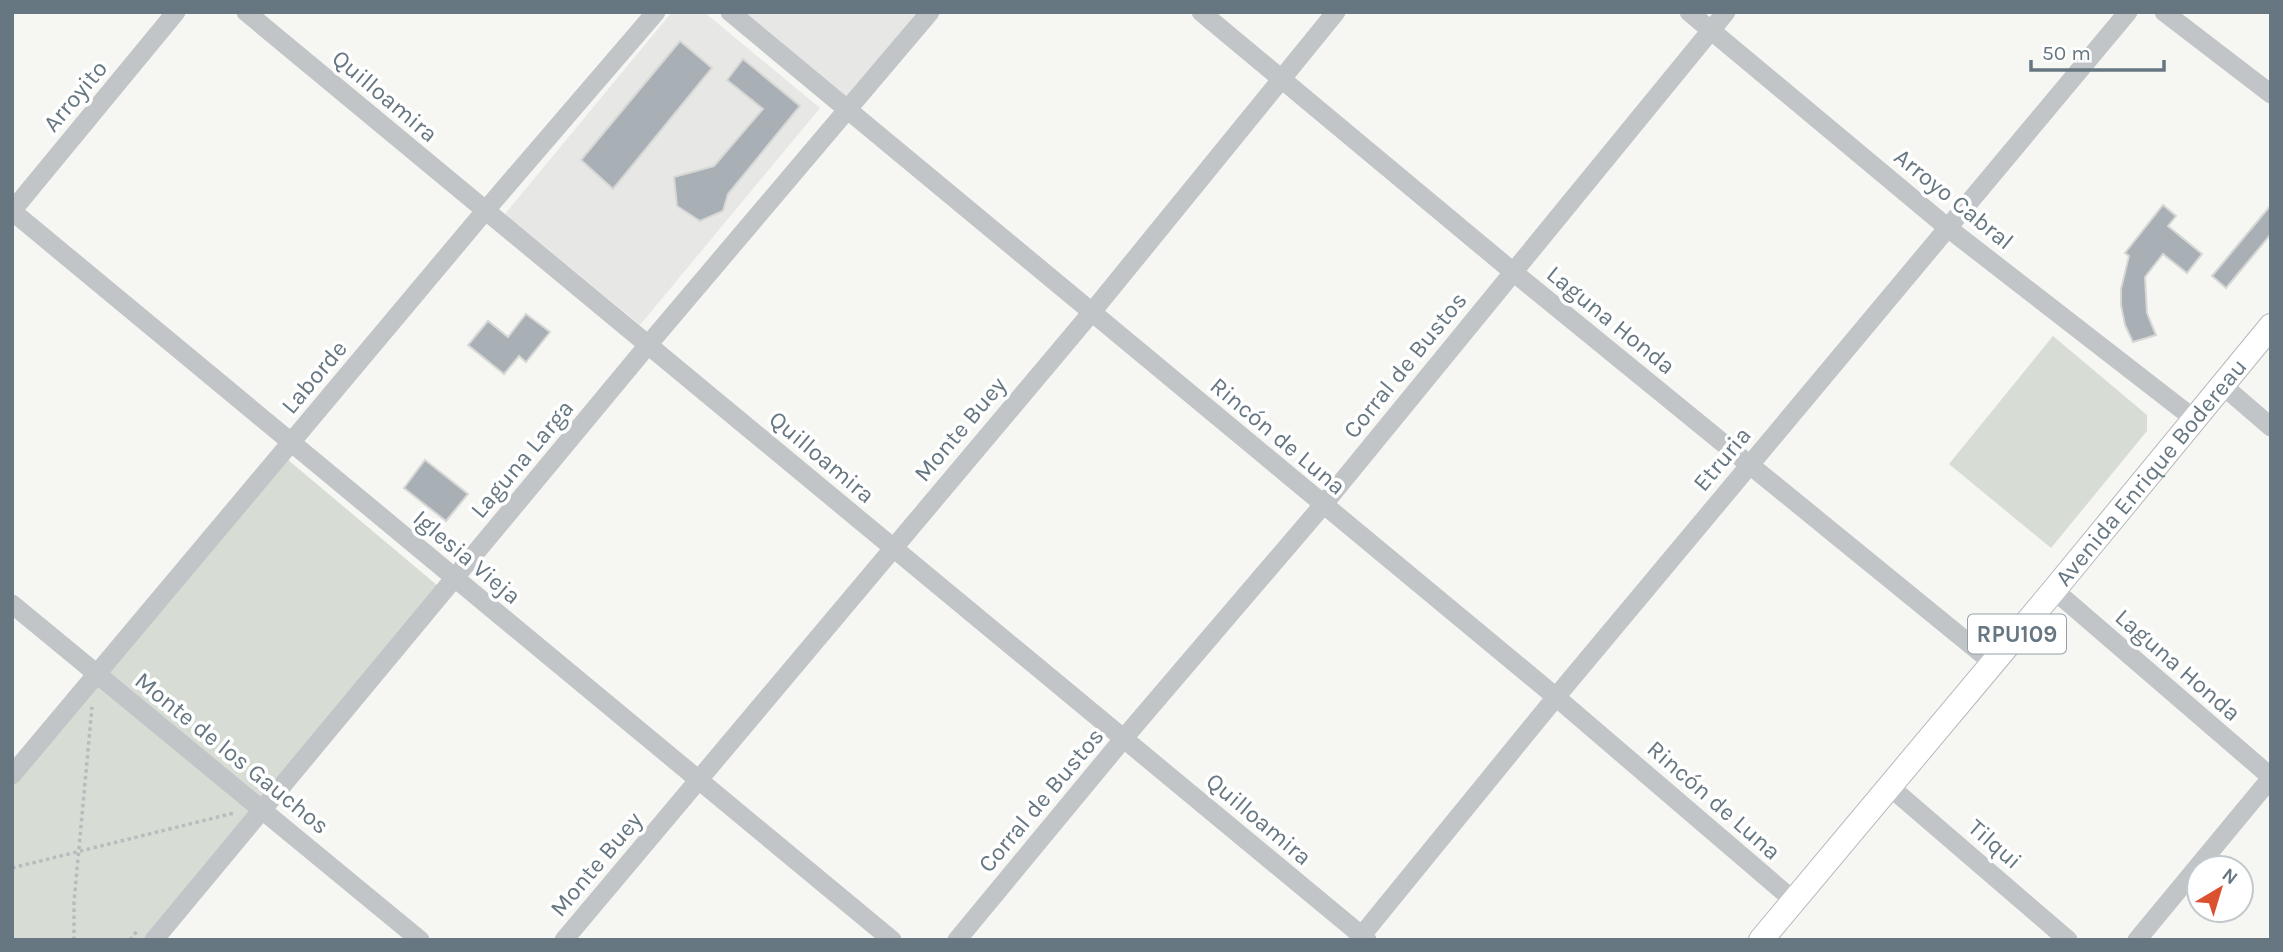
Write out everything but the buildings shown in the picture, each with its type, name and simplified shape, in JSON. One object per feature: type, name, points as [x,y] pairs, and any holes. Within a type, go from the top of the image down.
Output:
[{"type":"main road","name":"Avenida Enrique Bodereau","points":[[1761,940],[2271,326]]},
{"type":"street","name":"Arroyito","points":[[12,211],[176,12]]},
{"type":"street","name":"Quilloamira","points":[[246,12],[1362,938]]},
{"type":"street","name":"Laborde","points":[[12,775],[485,211],[656,12]]},
{"type":"street","name":"Rincón de Luna","points":[[730,12],[1556,697],[1793,901]]},
{"type":"street","name":"Laguna Larga","points":[[154,940],[648,345],[930,12]]},
{"type":"street","name":"Laguna Honda","points":[[1202,12],[1512,271],[1993,663]]},
{"type":"street","name":"Monte Buey","points":[[564,940],[1092,312],[1336,12]]},
{"type":"street","name":"Arroyo Cabral","points":[[1689,12],[1948,228],[2193,418]]},
{"type":"street","name":"Corral de Bustos","points":[[957,940],[1124,738],[1323,505],[1726,12]]},
{"type":"street","name":"Etruria","points":[[1362,938],[1556,697],[2128,12]]},
{"type":"street","points":[[2164,12],[2271,94]]},
{"type":"street","name":"Iglesia Vieja","points":[[12,211],[892,940]]},
{"type":"street","points":[[2221,384],[2271,427]]},
{"type":"street","name":"Laguna Honda","points":[[2054,590],[2271,778]]},
{"type":"street","name":"Monte de los Gauchos","points":[[12,604],[420,940]]},
{"type":"street","points":[[2137,940],[2271,778]]},
{"type":"street","name":"Tilqui","points":[[1889,786],[2068,940]]},
{"type":"path","points":[[74,940],[74,901],[92,704]]},
{"type":"path","points":[[12,868],[240,812],[229,803]]},
{"type":"shaded area","points":[[672,12],[704,12],[820,108],[640,325],[505,214]]},
{"type":"shaded area","points":[[739,12],[917,12],[846,98]]},
{"type":"shaded area","points":[[2053,336],[2147,415],[2147,431],[2051,548],[1949,464]]},
{"type":"shaded area","points":[[287,459],[438,586],[259,800],[107,673]]},
{"type":"shaded area","points":[[98,682],[251,811],[143,940],[12,940],[12,784]]}]
